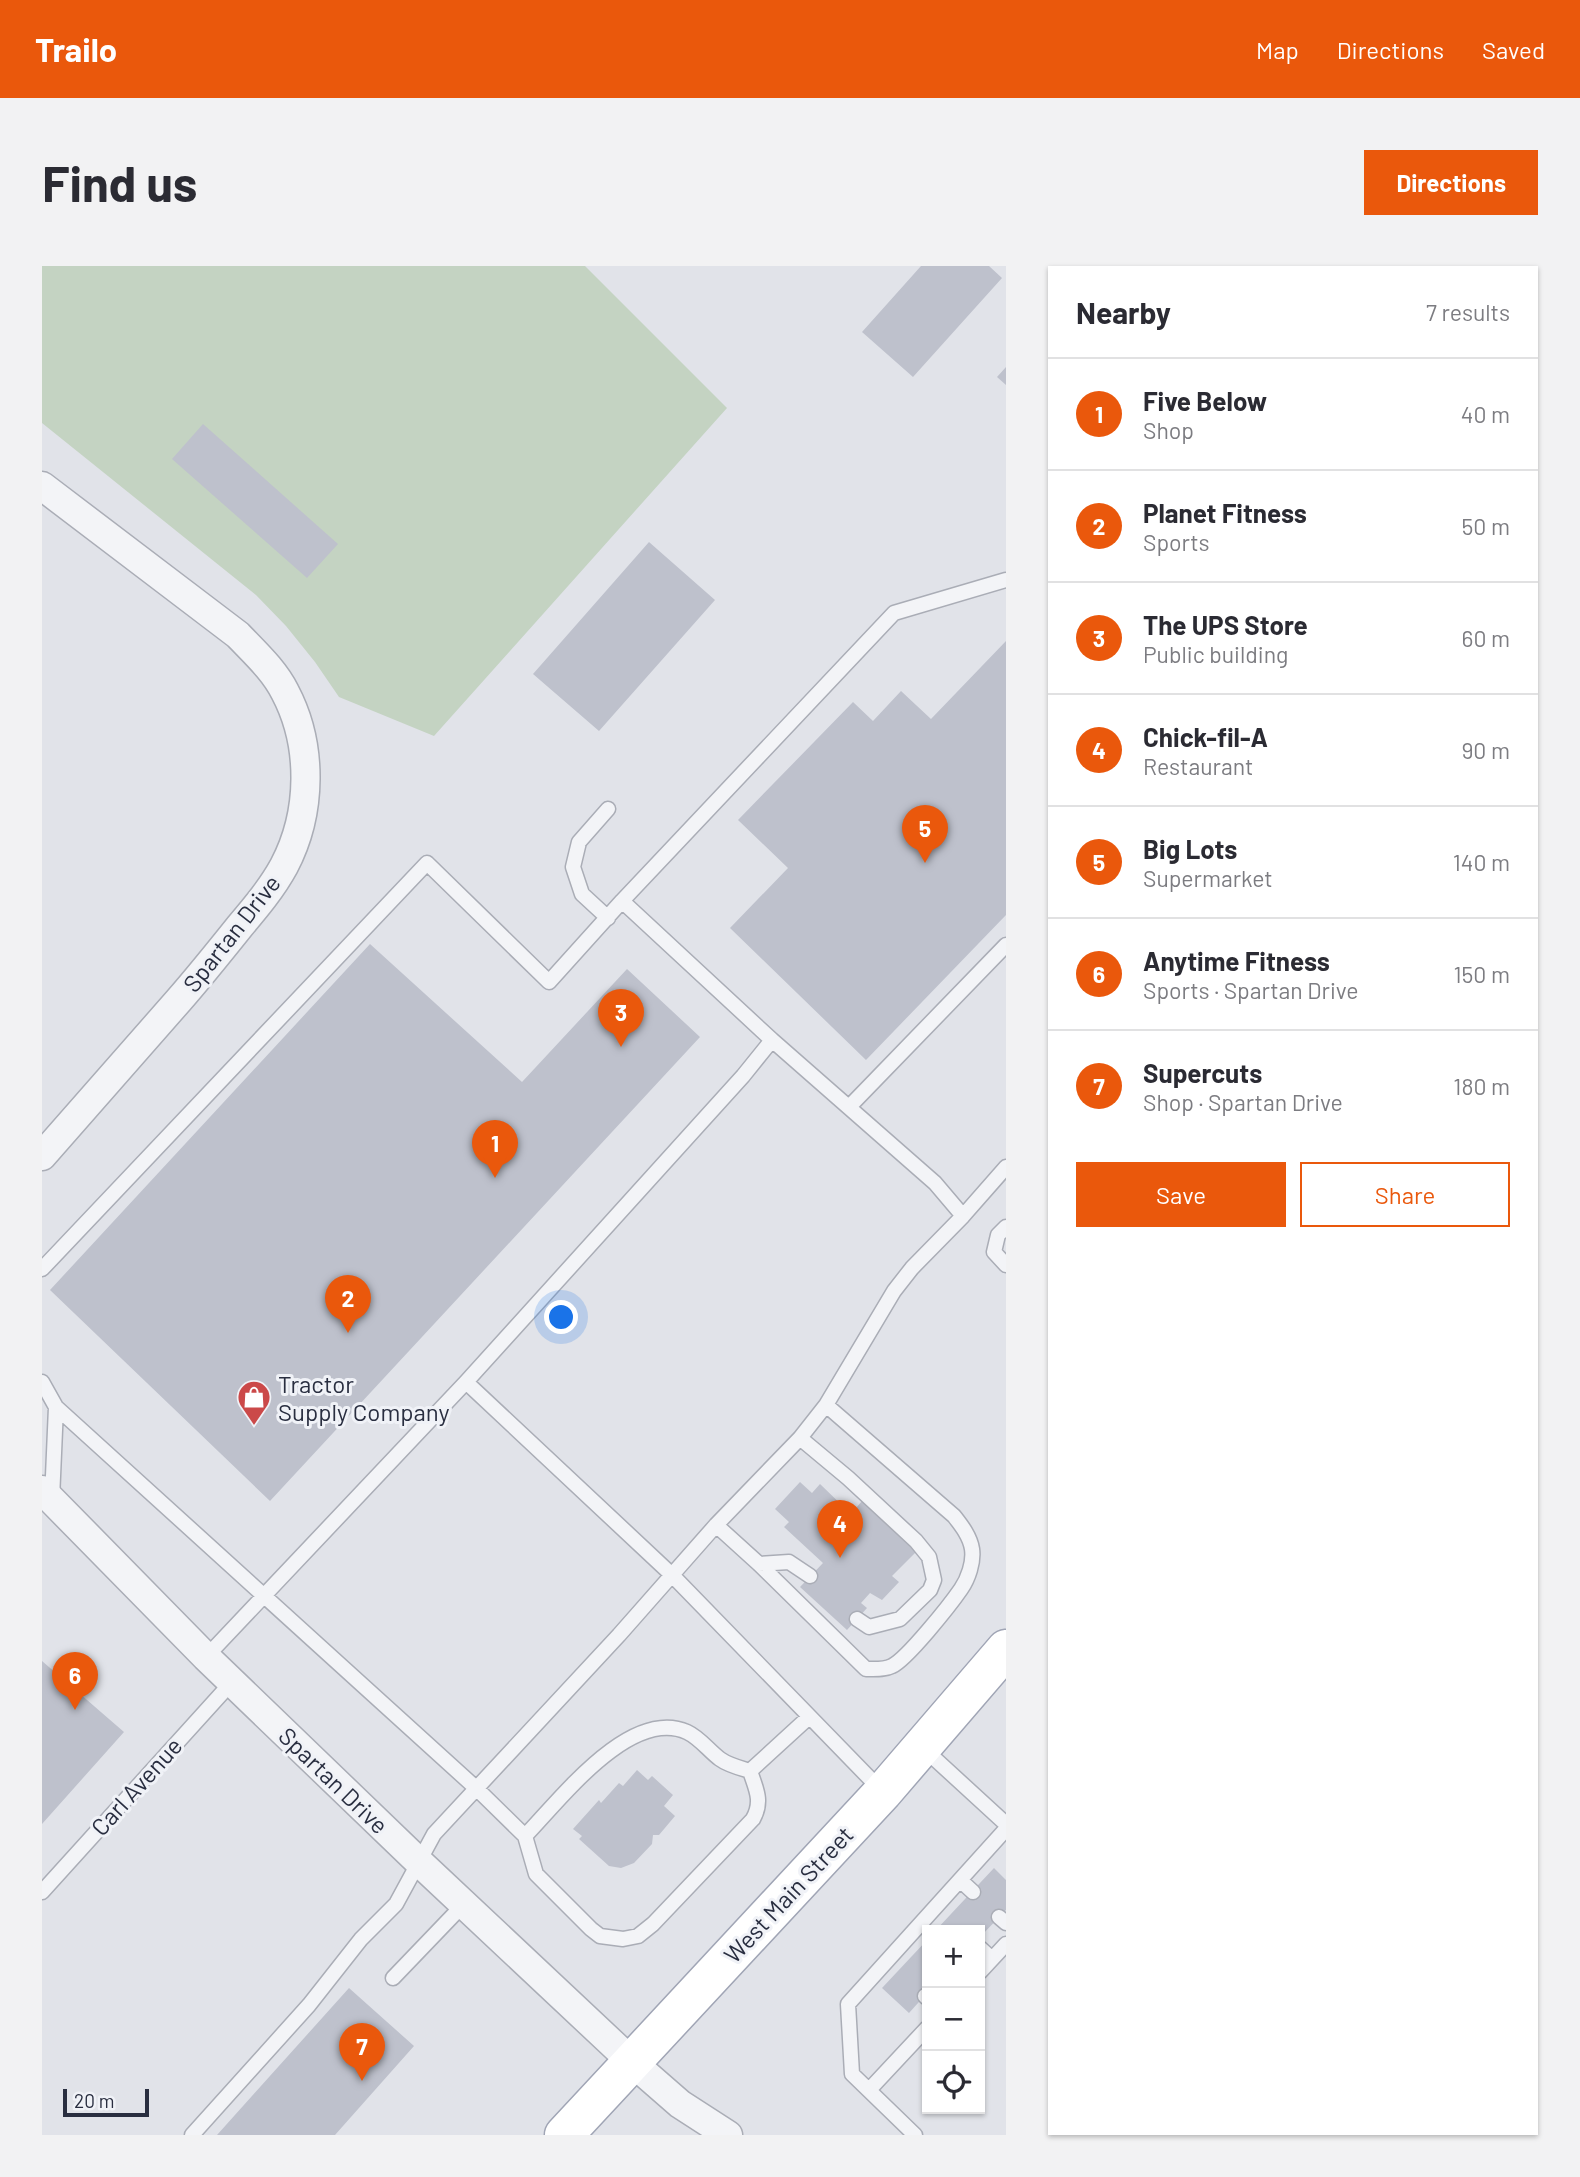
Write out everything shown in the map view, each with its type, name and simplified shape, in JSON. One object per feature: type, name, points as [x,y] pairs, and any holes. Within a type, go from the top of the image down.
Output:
[{"type":"main road","name":"West Main Street","points":[[564,2135],[883,1792],[1006,1649]]},
{"type":"street","name":"Spartan Drive","points":[[42,486],[238,635],[264,661],[285,691],[299,725],[305,762],[304,800],[298,829],[285,864],[269,890],[200,975],[42,1156]]},
{"type":"street","name":"Spartan Drive","points":[[47,1495],[206,1657],[420,1863],[633,2063],[680,2104],[728,2135]]},
{"type":"lane","points":[[42,1269],[427,863],[548,982],[894,614],[1006,580]]},
{"type":"lane","points":[[608,809],[579,842],[573,867],[582,894],[608,918]]},
{"type":"lane","points":[[622,901],[772,1040],[935,1183],[963,1216]]},
{"type":"lane","points":[[849,1107],[1006,945]]},
{"type":"lane","points":[[206,1657],[466,1382],[743,1076],[772,1040]]},
{"type":"lane","points":[[192,2135],[309,2005],[361,1939],[396,1904],[434,1834],[716,1525],[800,1438],[826,1405],[894,1291],[1006,1167]]},
{"type":"lane","points":[[1006,1227],[998,1236],[994,1252],[1006,1265]]},
{"type":"lane","points":[[42,1382],[56,1407],[477,1788],[525,1836],[536,1874],[600,1936],[612,1939],[638,1936],[653,1924],[753,1819],[759,1797],[750,1771]]},
{"type":"lane","points":[[466,1382],[672,1576],[883,1792]]},
{"type":"lane","points":[[716,1525],[866,1669],[878,1670],[894,1665],[906,1655],[962,1588],[970,1569],[972,1549],[965,1530],[954,1516],[826,1405]]},
{"type":"lane","points":[[47,1495],[56,1407]]},
{"type":"lane","points":[[800,1438],[916,1541],[929,1557],[934,1571],[930,1590],[900,1619],[869,1627],[857,1619]]},
{"type":"lane","points":[[759,1564],[789,1562],[810,1576]]},
{"type":"lane","name":"Carl Avenue","points":[[42,1892],[232,1682]]},
{"type":"lane","points":[[750,1771],[809,1717]]},
{"type":"lane","points":[[525,1836],[607,1752],[640,1732],[658,1727],[676,1728],[690,1733],[722,1761],[750,1771]]},
{"type":"lane","points":[[915,2135],[852,2074],[848,2004],[892,1966],[913,1932],[1006,1827],[921,1746]]},
{"type":"lane","points":[[995,1842],[1006,1853]]},
{"type":"lane","points":[[960,1880],[972,1892]]},
{"type":"lane","points":[[393,1978],[464,1904]]},
{"type":"lane","points":[[936,1907],[948,1918]]},
{"type":"lane","points":[[913,1932],[922,1941]]},
{"type":"lane","points":[[985,1967],[1006,1944]]},
{"type":"lane","points":[[985,1953],[992,1959]]},
{"type":"lane","points":[[869,2090],[922,2033]]},
{"type":"green space","points":[[42,266],[585,266],[727,408],[434,736],[339,697],[286,626],[256,595],[42,423]]},
{"type":"building","points":[[921,266],[989,266],[1002,278],[913,377],[862,332]]},
{"type":"building","points":[[1006,367],[1006,385],[997,377]]},
{"type":"building","points":[[203,424],[338,544],[307,578],[172,459]]},
{"type":"building","points":[[649,542],[715,600],[599,731],[533,674]]},
{"type":"building","points":[[1006,641],[1006,915],[866,1060],[730,928],[788,868],[738,820],[853,702],[873,721],[901,691],[931,719]]},
{"type":"building","points":[[370,944],[522,1082],[627,969],[700,1037],[270,1501],[50,1290]]},
{"type":"building","points":[[800,1482],[812,1493],[820,1484],[851,1514],[862,1501],[916,1552],[892,1576],[899,1582],[882,1600],[870,1593],[861,1603],[867,1608],[847,1630],[800,1587],[823,1563],[784,1527],[789,1522],[775,1509]]},
{"type":"building","points":[[42,1661],[124,1732],[42,1824]]},
{"type":"building","points":[[637,1770],[648,1780],[652,1776],[673,1795],[664,1806],[675,1816],[659,1835],[653,1835],[652,1844],[634,1863],[621,1868],[609,1866],[579,1839],[582,1836],[573,1829],[599,1800],[601,1803],[619,1783],[623,1786]]},
{"type":"building","points":[[994,1868],[1006,1880],[1006,1910],[985,1932],[985,1925],[941,1925]]},
{"type":"building","points":[[922,1945],[922,1999],[909,2013],[882,1988]]},
{"type":"building","points":[[349,1988],[414,2046],[335,2135],[217,2135]]},
{"type":"place","name":"Big Lots","points":[[925,863]]},
{"type":"place","name":"The UPS Store","points":[[621,1047]]},
{"type":"place","name":"Five Below","points":[[495,1178]]},
{"type":"place","name":"Planet Fitness","points":[[348,1333]]},
{"type":"place","name":"Tractor Supply Company","points":[[254,1427]]},
{"type":"place","name":"Chick-fil-A","points":[[840,1558]]},
{"type":"place","name":"Anytime Fitness","points":[[75,1710]]},
{"type":"place","name":"Supercuts","points":[[362,2081]]}]
